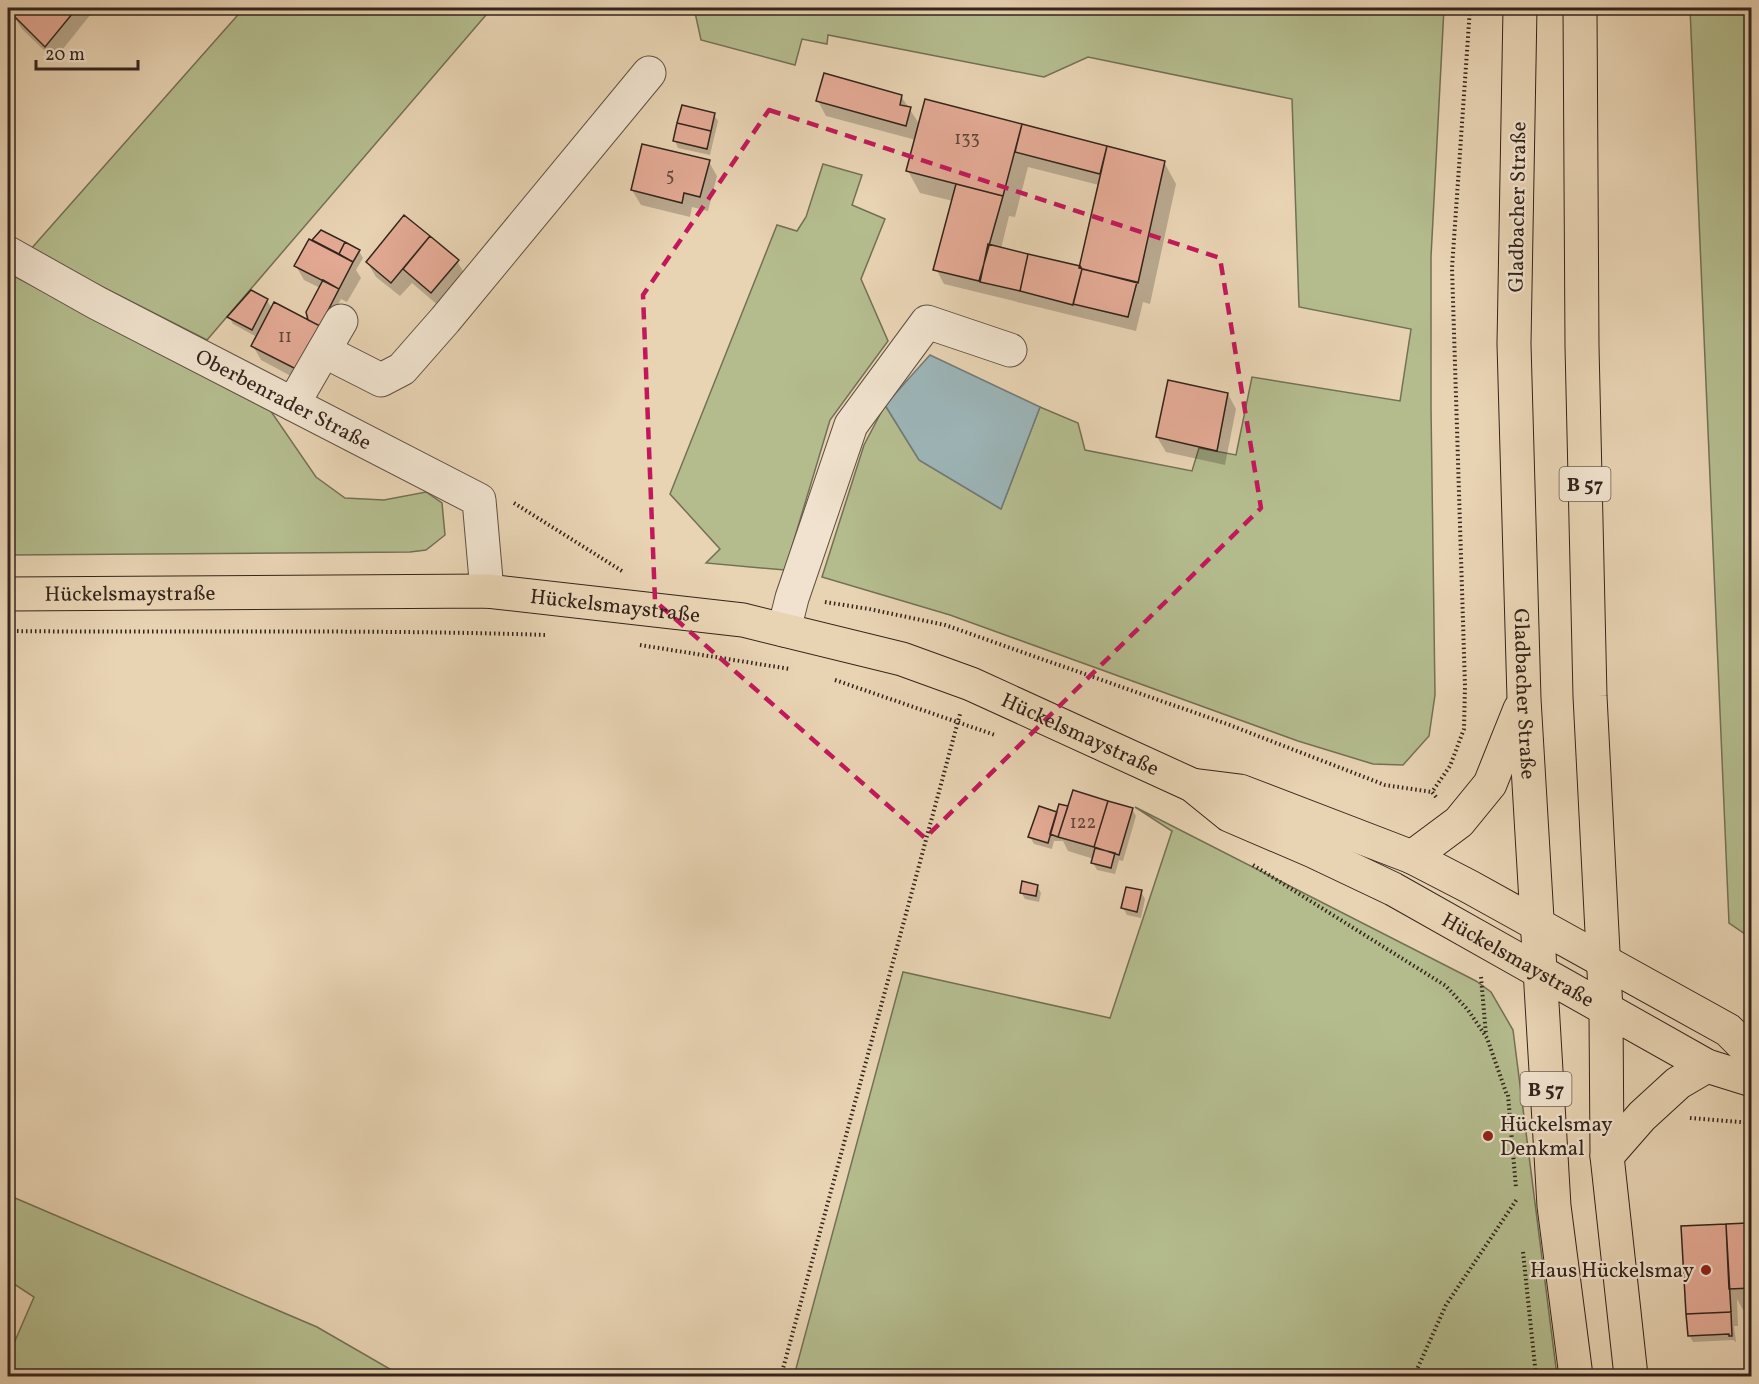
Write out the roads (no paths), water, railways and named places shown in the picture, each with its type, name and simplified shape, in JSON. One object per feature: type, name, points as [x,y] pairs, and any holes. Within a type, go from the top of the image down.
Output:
[{"type":"main road","name":"Gladbacher Straße","points":[[1520,8],[1514,344],[1524,699],[1554,1206],[1576,1377]]},
{"type":"main road","name":"B 57","points":[[1580,8],[1582,346],[1589,673],[1606,1011],[1607,1156],[1631,1377]]},
{"type":"main road","name":"Hückelsmaystraße","points":[[8,594],[487,591],[743,620],[902,659],[971,684],[1192,785],[1229,815],[1393,889],[1707,1066],[1752,1080]]},
{"type":"main road","points":[[1412,857],[1459,822],[1490,784],[1524,699]]},
{"type":"main road","name":"Hückelsmaystraße","points":[[1192,785],[1240,791],[1412,857],[1728,1030],[1752,1054]]},
{"type":"main road","points":[[1607,1156],[1642,1116],[1678,1083],[1707,1066]]},
{"type":"street","points":[[324,351],[381,380],[402,369],[649,73]]},
{"type":"street","name":"Oberbenrader Straße","points":[[8,253],[97,303],[479,500],[487,591]]},
{"type":"street","points":[[293,404],[341,321]]},
{"type":"street","points":[[784,630],[792,597],[851,425],[927,322],[1010,350]]},
{"type":"water","points":[[930,355],[1040,407],[1001,509],[919,460],[885,405]]},
{"type":"place","name":"Hückelsmay Denkmal","points":[[1488,1136]]},
{"type":"place","name":"Haus Hückelsmay","points":[[1706,1270]]}]
